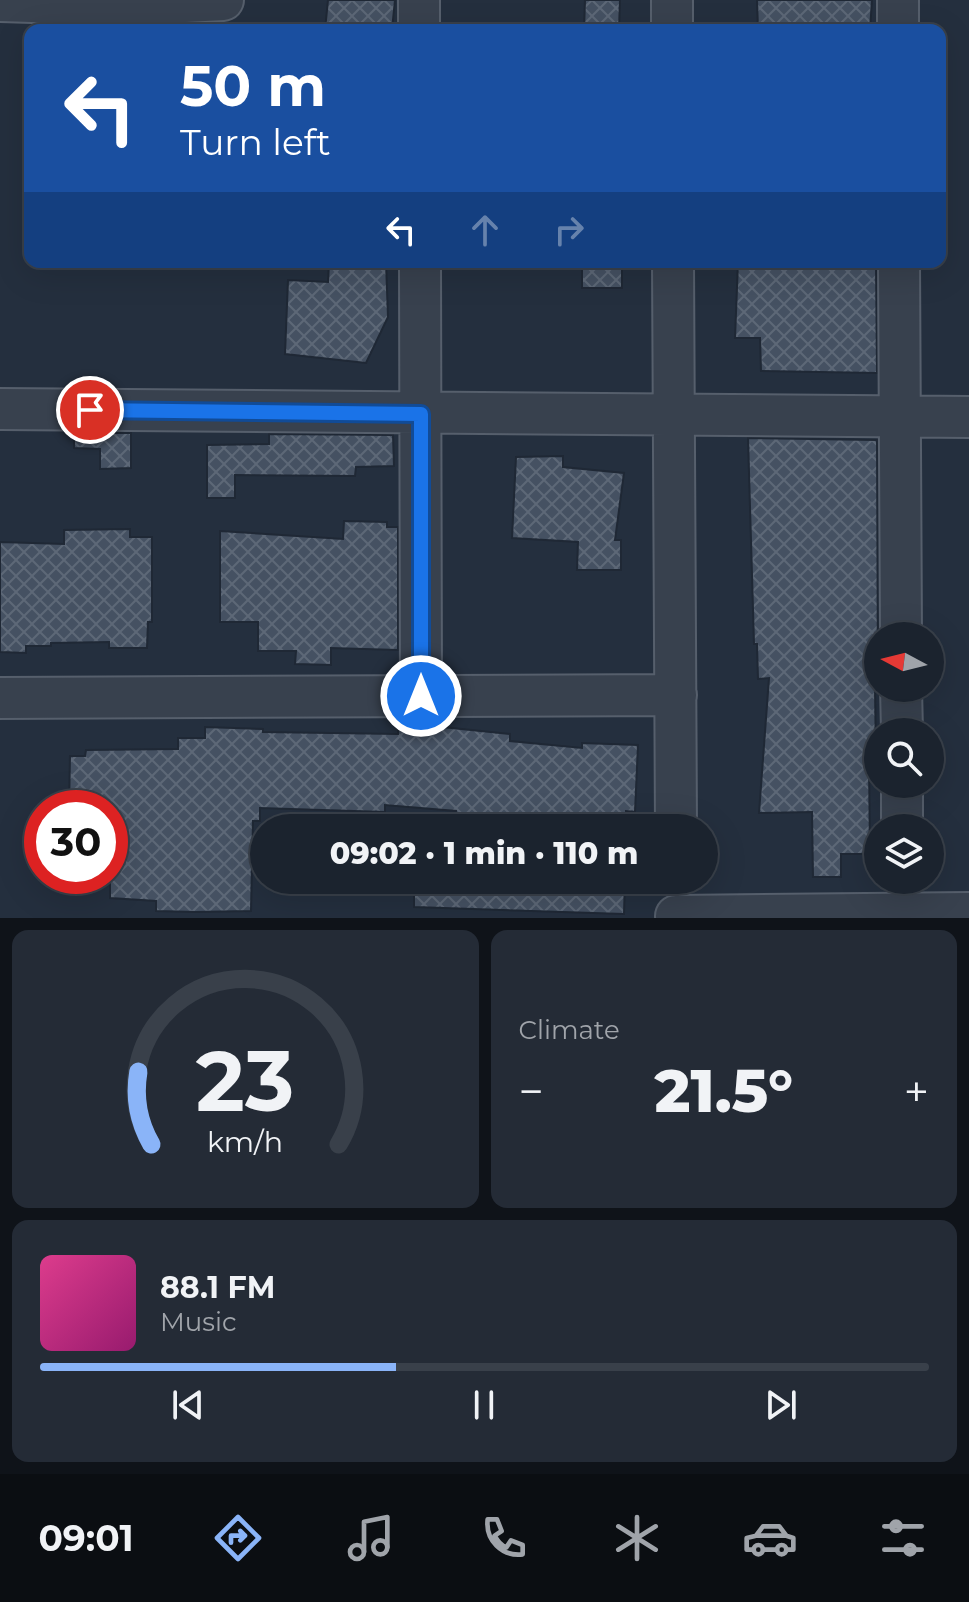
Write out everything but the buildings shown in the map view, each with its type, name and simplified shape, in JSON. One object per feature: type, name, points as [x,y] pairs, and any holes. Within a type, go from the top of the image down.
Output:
[{"type":"street","points":[[0,1],[223,0]]},
{"type":"street","points":[[419,0],[419,24]]},
{"type":"street","points":[[672,0],[672,24]]},
{"type":"street","points":[[898,0],[898,24]]},
{"type":"street","points":[[420,268],[421,696]]},
{"type":"street","points":[[673,268],[676,814]]},
{"type":"street","points":[[899,268],[901,622]]},
{"type":"street","points":[[0,409],[969,417]]},
{"type":"street","points":[[0,698],[676,695]]},
{"type":"street","points":[[676,905],[902,897],[969,913]]},
{"type":"route","points":[[90,410],[421,414],[421,696]]}]
